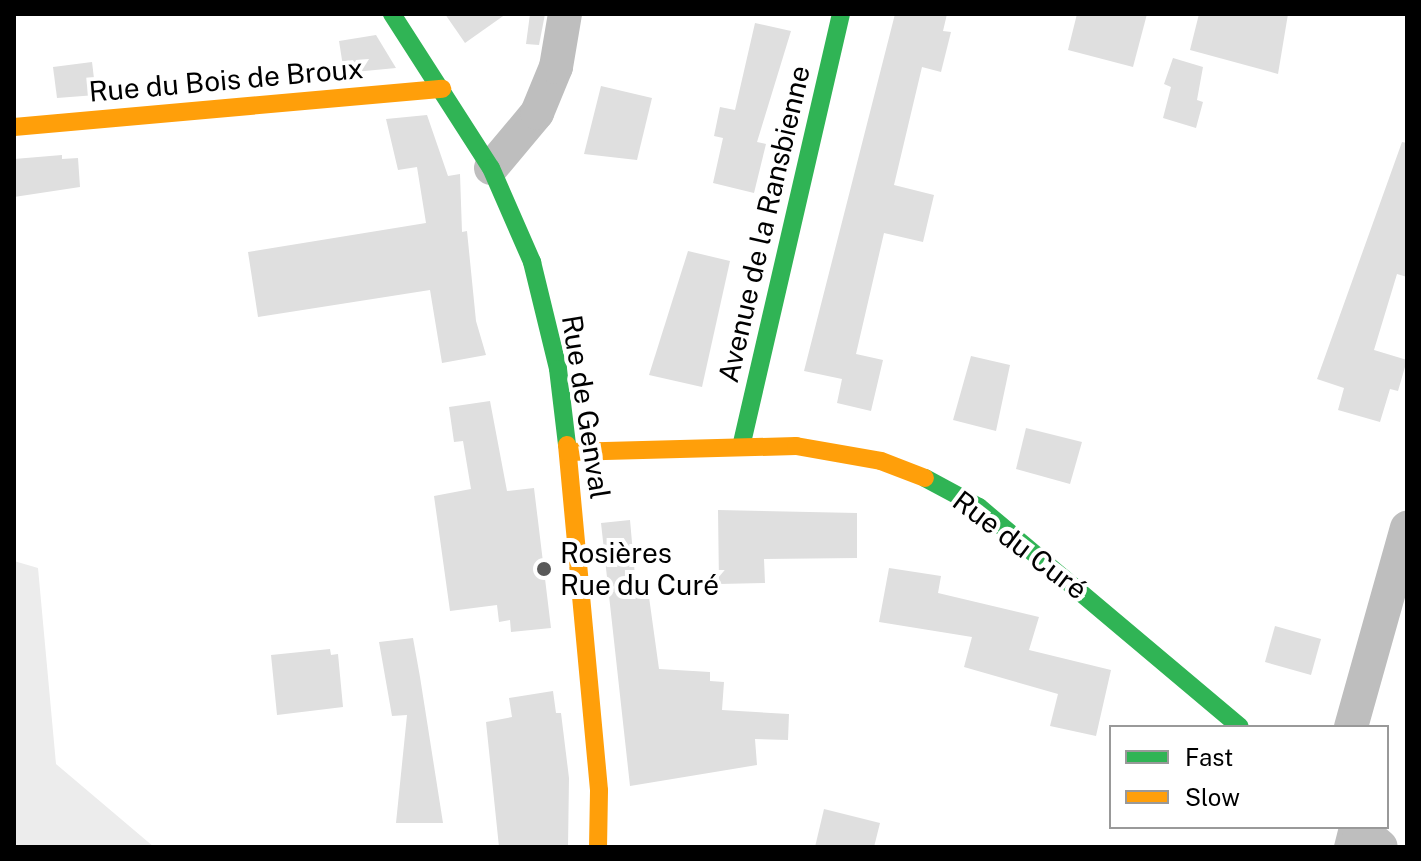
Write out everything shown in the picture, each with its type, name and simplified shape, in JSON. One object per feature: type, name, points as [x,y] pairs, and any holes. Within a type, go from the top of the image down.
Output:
[{"type":"street","name":"Rue de Genval","points":[[392,14],[491,168],[532,262],[558,369],[568,452],[599,791],[598,847]]},
{"type":"street","points":[[491,168],[537,113],[556,67],[565,14]]},
{"type":"street","name":"Avenue de la Ransbienne","points":[[741,447],[841,14]]},
{"type":"street","name":"Rue du Bois de Broux","points":[[14,127],[442,89]]},
{"type":"street","name":"Rue du Curé","points":[[568,452],[796,446],[881,461],[957,494],[1052,565],[1238,725]]},
{"type":"street","points":[[1352,725],[1407,528]]},
{"type":"street","points":[[1360,829],[1381,847]]},
{"type":"shaded area","points":[[14,561],[38,568],[56,764],[154,847],[14,847]]},
{"type":"building","points":[[445,14],[506,14],[465,43]]},
{"type":"building","points":[[530,14],[545,14],[539,45],[526,44]]},
{"type":"building","points":[[895,14],[947,14],[943,31],[951,32],[941,72],[922,67],[894,185],[934,195],[923,242],[884,233],[856,354],[883,360],[871,411],[837,403],[842,379],[804,371]]},
{"type":"building","points":[[1077,14],[1147,14],[1133,67],[1068,50]]},
{"type":"building","points":[[1199,14],[1288,14],[1278,74],[1190,50]]},
{"type":"building","points":[[755,23],[791,31],[757,142],[766,144],[754,193],[713,183],[723,138],[714,136],[720,107],[735,110]]},
{"type":"building","points":[[376,35],[396,68],[344,73],[339,41]]},
{"type":"building","points":[[1173,58],[1203,67],[1197,100],[1203,102],[1196,128],[1163,118],[1171,87],[1164,84]]},
{"type":"building","points":[[92,62],[96,95],[57,98],[53,67]]},
{"type":"building","points":[[601,86],[652,98],[637,160],[584,154]]},
{"type":"building","points":[[427,115],[448,176],[460,174],[462,232],[467,231],[476,321],[486,355],[442,363],[430,290],[258,317],[248,252],[426,223],[417,167],[398,170],[386,119]]},
{"type":"building","points":[[1402,142],[1407,143],[1407,277],[1397,274],[1374,350],[1407,360],[1398,391],[1390,389],[1380,422],[1338,410],[1344,388],[1317,379]]},
{"type":"building","points":[[62,155],[62,159],[78,158],[80,187],[14,197],[14,159]]},
{"type":"building","points":[[688,251],[730,261],[702,387],[649,375]]},
{"type":"building","points":[[971,356],[1010,365],[996,431],[953,420]]},
{"type":"building","points":[[490,401],[507,491],[534,488],[551,628],[511,632],[510,620],[499,622],[497,605],[450,611],[434,496],[471,489],[463,441],[454,442],[449,407]]},
{"type":"building","points":[[1026,428],[1082,442],[1070,484],[1016,469]]},
{"type":"building","points":[[718,510],[857,513],[857,558],[764,559],[765,583],[719,584]]},
{"type":"building","points":[[630,520],[637,598],[649,597],[659,669],[710,672],[710,681],[724,682],[722,710],[789,714],[788,740],[755,739],[757,765],[630,786],[601,523]]},
{"type":"building","points":[[889,568],[941,576],[938,593],[1039,617],[1029,650],[1111,670],[1096,736],[1050,726],[1058,694],[964,667],[972,637],[879,622]]},
{"type":"building","points":[[1275,626],[1321,639],[1311,675],[1265,662]]},
{"type":"building","points":[[413,638],[443,823],[396,823],[407,715],[392,716],[379,642]]},
{"type":"building","points":[[330,649],[331,655],[338,654],[343,707],[277,715],[271,655]]},
{"type":"building","points":[[553,691],[556,713],[561,713],[569,778],[568,847],[499,847],[486,722],[512,717],[509,698]]},
{"type":"building","points":[[824,809],[880,823],[874,847],[815,847]]},
{"type":"traffic: fast","points":[[392,14],[491,168],[532,262],[558,369],[567,445]]},
{"type":"traffic: fast","points":[[741,447],[841,14]]},
{"type":"traffic: fast","points":[[925,478],[979,507],[1238,725]]},
{"type":"traffic: slow","points":[[14,127],[442,89]]},
{"type":"traffic: slow","points":[[567,445],[599,791],[598,847]]},
{"type":"traffic: slow","points":[[568,452],[796,446],[881,461],[925,478]]},
{"type":"place","name":"Rosières Rue du Curé","points":[[544,569]]}]
